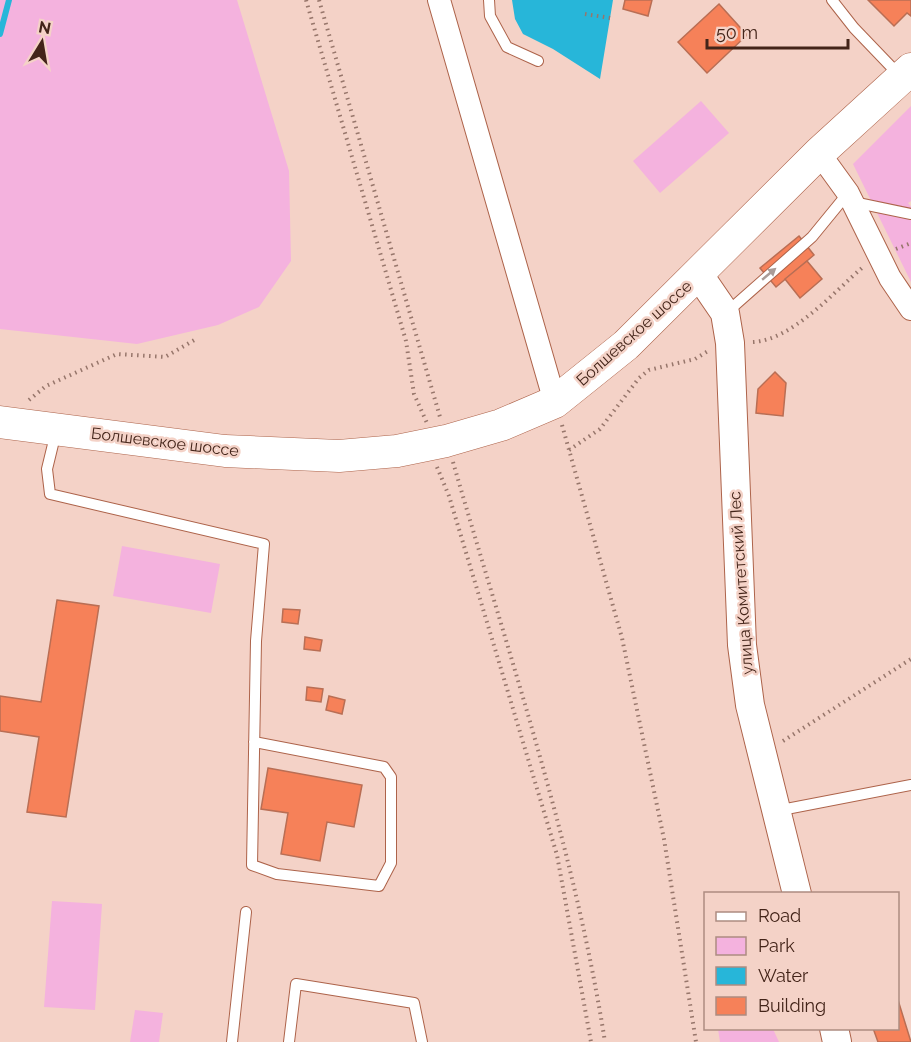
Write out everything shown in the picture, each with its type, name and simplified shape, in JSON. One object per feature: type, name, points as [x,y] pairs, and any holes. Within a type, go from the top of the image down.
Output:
[{"type":"main road","name":"Болшевское шоссе","points":[[1,422],[225,451],[327,455],[397,451],[437,443],[501,424],[556,404],[626,345],[699,275],[819,153],[906,74]]},
{"type":"street","points":[[439,0],[556,404]]},
{"type":"street","points":[[819,153],[851,197],[890,278],[911,309]]},
{"type":"street","name":"улица Комитетский Лес","points":[[699,275],[725,313],[730,343],[738,462],[742,645],[750,705],[796,892]]},
{"type":"lane","points":[[489,0],[490,16],[507,47],[538,61]]},
{"type":"lane","points":[[832,0],[854,28],[906,74]]},
{"type":"lane","points":[[725,313],[812,237],[851,197],[911,214]]},
{"type":"lane","points":[[57,429],[47,469],[50,494],[264,544],[256,641],[254,742],[252,865],[277,874],[379,886],[391,863],[391,777],[384,767],[254,742]]},
{"type":"lane","points":[[776,812],[911,785]]},
{"type":"lane","points":[[232,1042],[246,912]]},
{"type":"lane","points":[[290,1042],[296,984],[414,1003],[422,1042]]},
{"type":"path","points":[[306,0],[406,341],[414,394],[437,443],[565,848],[594,971],[605,1042]]},
{"type":"path","points":[[319,0],[437,443],[449,496],[557,855],[591,1042]]},
{"type":"path","points":[[585,14],[610,18]]},
{"type":"path","points":[[748,342],[767,341],[785,333],[864,266]]},
{"type":"path","points":[[1,422],[46,386],[117,354],[165,357],[196,339]]},
{"type":"path","points":[[569,450],[600,429],[639,378],[650,369],[695,359]]},
{"type":"path","points":[[556,404],[624,650],[664,839],[696,1042]]},
{"type":"path","points":[[762,754],[911,659]]},
{"type":"green space","points":[[0,0],[237,0],[289,171],[291,261],[259,307],[218,325],[137,344],[0,329]]},
{"type":"green space","points":[[701,101],[729,133],[660,193],[633,161]]},
{"type":"green space","points":[[911,106],[911,201],[908,203],[911,207],[911,282],[853,164]]},
{"type":"green space","points":[[122,546],[220,564],[211,613],[113,596]]},
{"type":"green space","points":[[52,901],[102,904],[95,1010],[44,1007]]},
{"type":"green space","points":[[135,1010],[163,1013],[159,1042],[130,1042]]},
{"type":"green space","points":[[718,1030],[773,1030],[779,1042],[720,1042]]},
{"type":"water","points":[[512,0],[613,0],[600,79],[553,49],[523,34],[515,19]]},
{"type":"building","points":[[625,0],[652,0],[648,16],[623,9]]},
{"type":"building","points":[[868,0],[911,0],[911,16],[907,13],[894,26]]},
{"type":"building","points":[[719,4],[747,35],[707,73],[678,42]]},
{"type":"building","points":[[799,236],[814,255],[776,287],[760,268]]},
{"type":"building","points":[[807,261],[822,279],[800,298],[785,279]]},
{"type":"building","points":[[775,372],[786,383],[783,416],[756,413],[758,389]]},
{"type":"building","points":[[57,600],[99,606],[66,817],[27,812],[39,737],[0,731],[0,696],[41,702]]},
{"type":"building","points":[[283,609],[300,610],[298,624],[282,622]]},
{"type":"building","points":[[305,637],[322,640],[320,651],[304,649]]},
{"type":"building","points":[[307,687],[323,689],[321,702],[306,700]]},
{"type":"building","points":[[329,696],[345,700],[342,714],[326,710]]},
{"type":"building","points":[[268,768],[362,785],[354,827],[327,822],[320,861],[281,854],[288,813],[261,809]]},
{"type":"building","points":[[899,1003],[911,1042],[878,1042],[874,1030],[899,1030]]},
{"type":"waterway","points":[[0,34],[9,0]]}]
